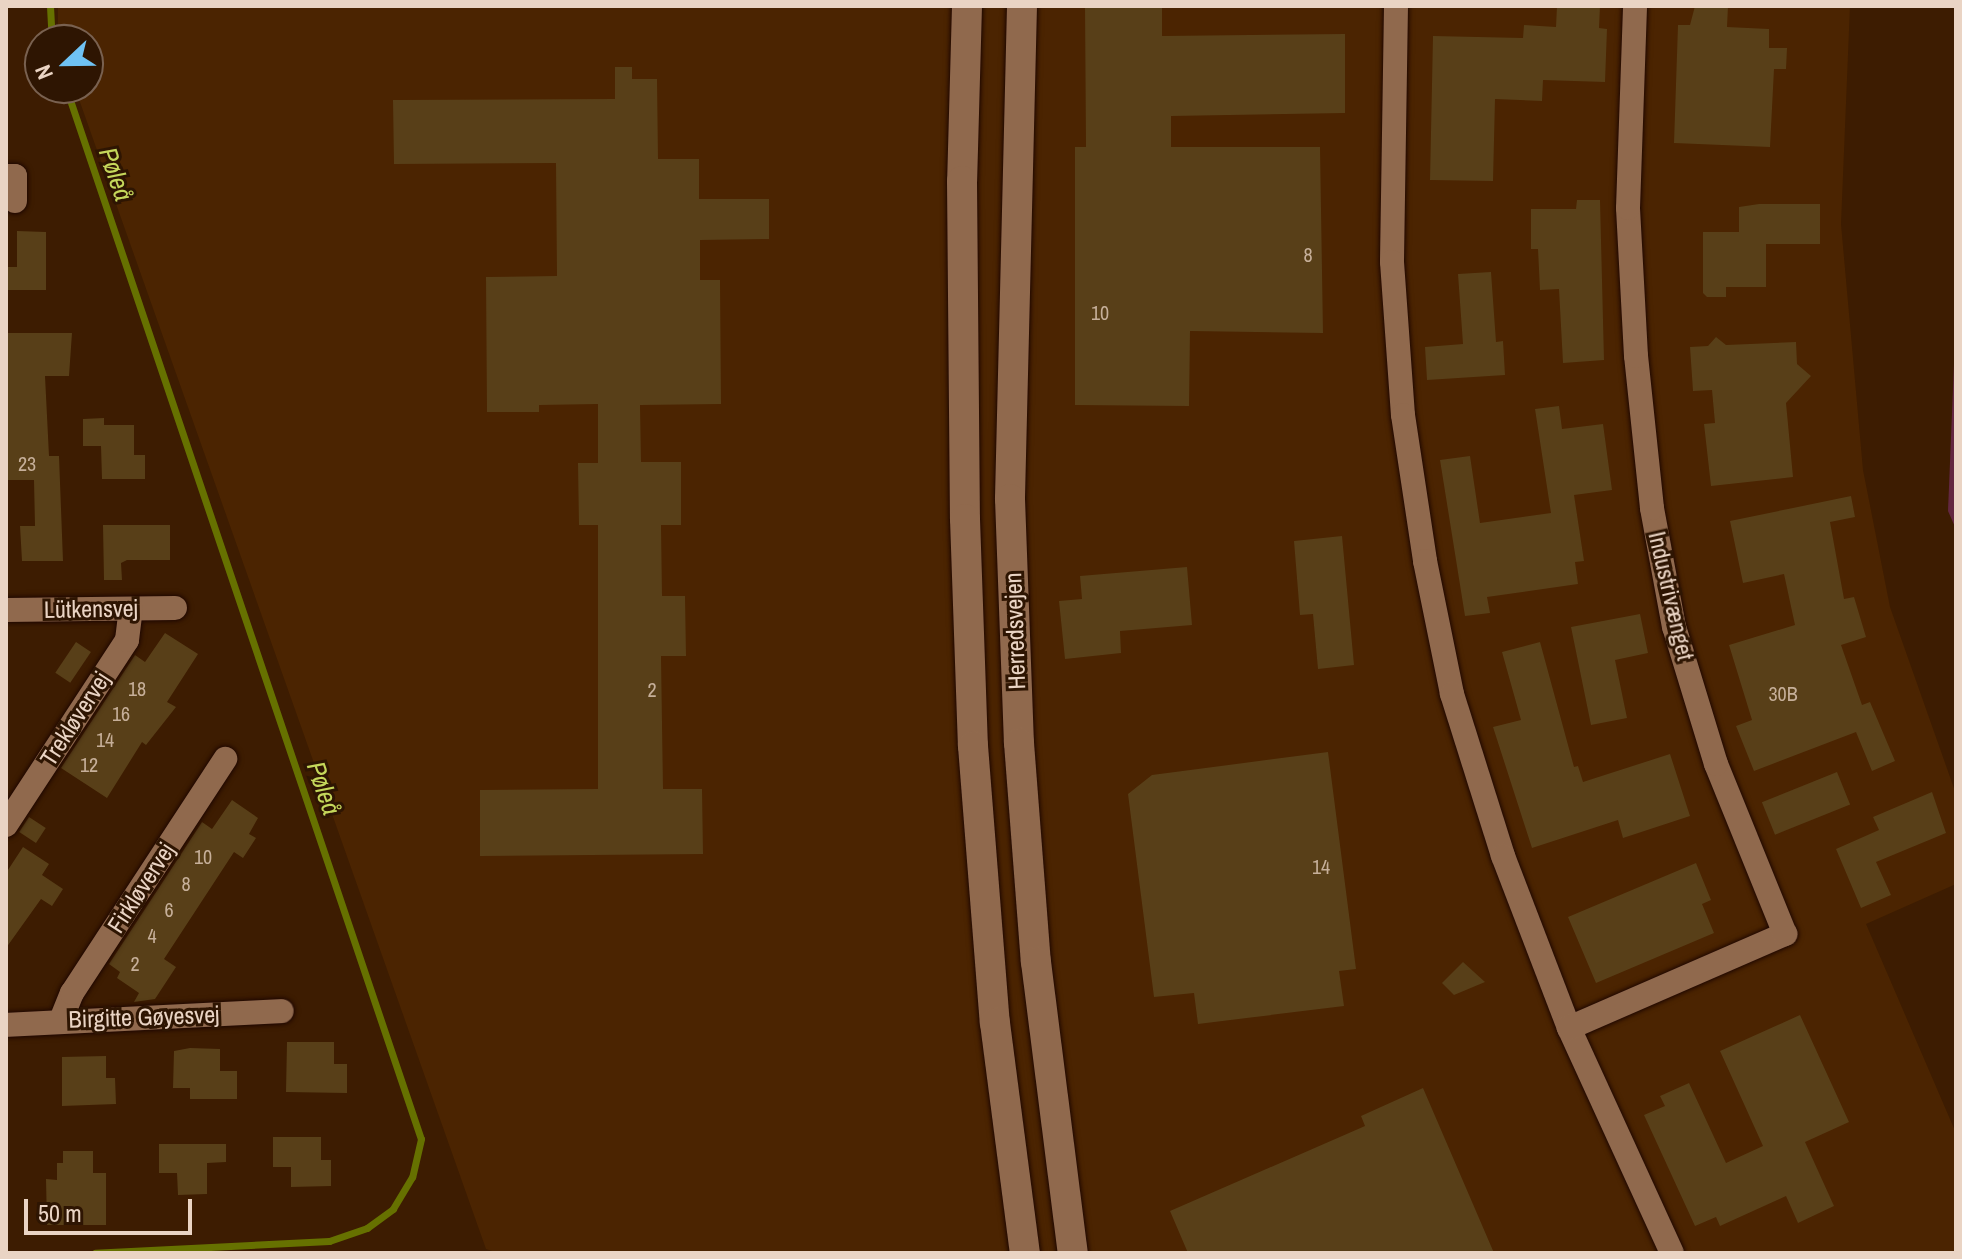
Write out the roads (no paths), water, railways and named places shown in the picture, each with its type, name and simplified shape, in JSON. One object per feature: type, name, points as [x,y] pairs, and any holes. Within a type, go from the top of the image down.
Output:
[{"type":"street","name":"Herredsvejen","points":[[967,6],[962,181],[964,473],[973,746],[995,1023],[1025,1253]]},
{"type":"street","name":"Herredsvejen","points":[[1022,6],[1010,499],[1019,743],[1036,962],[1073,1253]]},
{"type":"street","points":[[1396,6],[1392,262],[1403,415],[1425,561],[1452,694],[1503,856],[1569,1028],[1672,1253]]},
{"type":"street","name":"Industrivænget","points":[[1569,1028],[1785,934],[1713,753],[1674,627],[1652,508],[1636,356],[1628,208],[1635,6]]},
{"type":"street","points":[[6,176],[15,176],[15,201]]},
{"type":"street","name":"Lütkensvej","points":[[6,610],[175,608]]},
{"type":"street","name":"Trekløvervej","points":[[6,825],[127,640],[131,609]]},
{"type":"street","name":"Firkløvervej","points":[[61,1020],[72,993],[225,759]]},
{"type":"street","name":"Birgitte Gøyesvej","points":[[6,1025],[282,1011]]},
{"type":"waterway","name":"Pøleå","points":[[50,6],[51,24]]},
{"type":"waterway","name":"Pøleå","points":[[71,104],[421,1139],[412,1177],[393,1209],[367,1228],[329,1241],[95,1253]]}]
